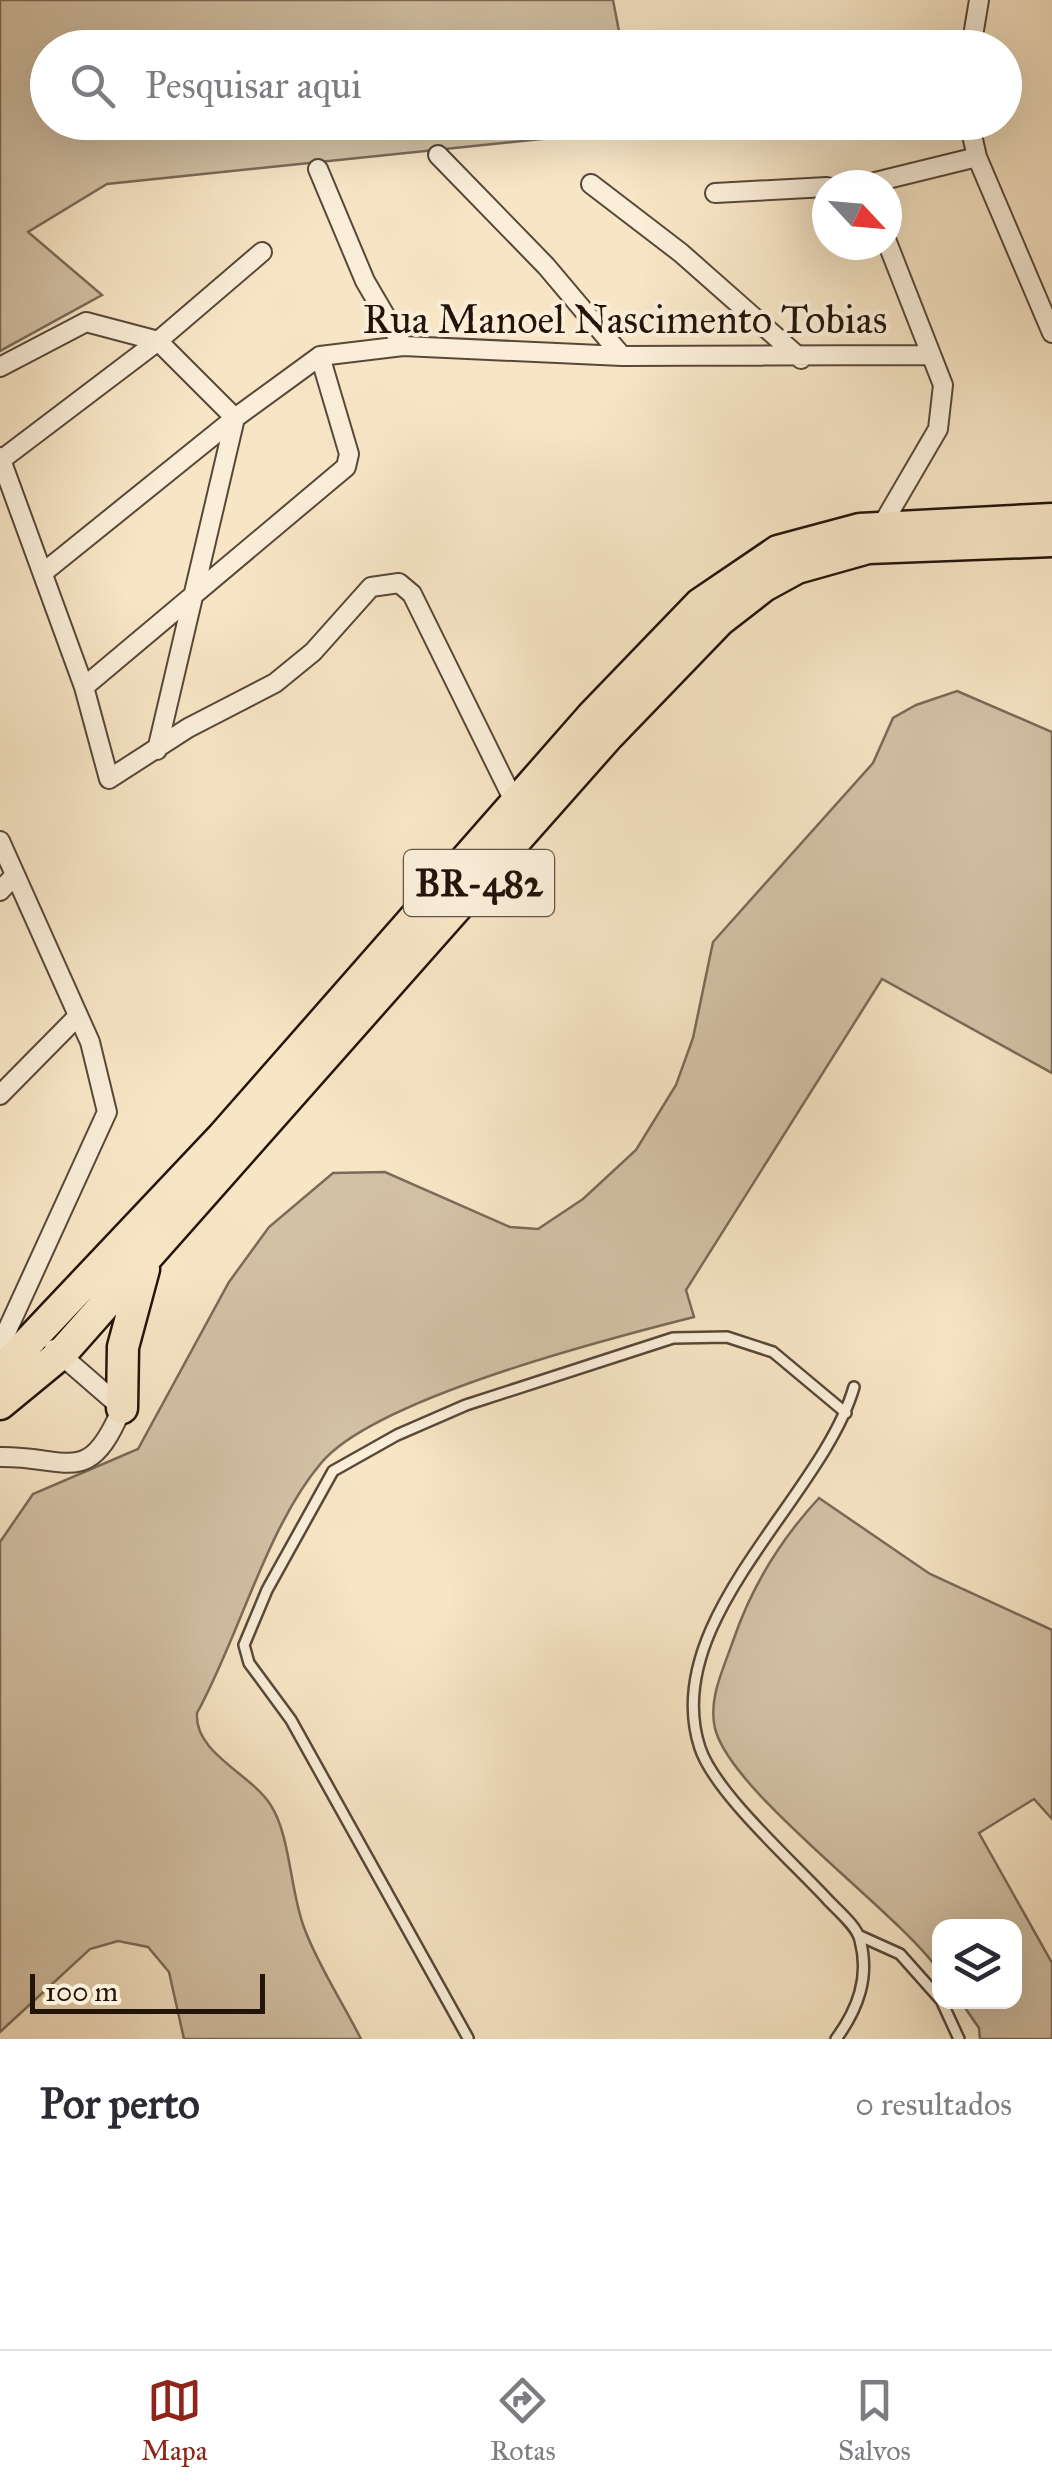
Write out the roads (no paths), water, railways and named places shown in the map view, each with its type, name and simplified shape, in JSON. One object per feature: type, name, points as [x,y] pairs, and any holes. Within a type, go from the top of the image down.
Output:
[{"type":"highway","name":"BR-482","points":[[0,1404],[62,1353],[147,1259],[415,936],[600,726],[700,604],[746,569],[778,551],[882,525],[1052,518]]},
{"type":"highway","name":"BR-482","points":[[0,1372],[15,1344],[415,936],[515,803],[719,621],[764,586],[797,568],[868,548],[1052,542]]},
{"type":"highway","points":[[214,1180],[223,1136]]},
{"type":"highway","points":[[122,1408],[124,1347],[147,1259]]},
{"type":"street","points":[[974,30],[979,0]]},
{"type":"street","points":[[974,140],[977,157],[1052,334]]},
{"type":"street","points":[[438,155],[546,266],[622,356]]},
{"type":"street","points":[[902,176],[977,157]]},
{"type":"street","points":[[318,170],[365,280],[403,346]]},
{"type":"street","points":[[591,184],[681,253],[801,358]]},
{"type":"street","points":[[715,192],[812,188]]},
{"type":"street","points":[[262,252],[158,340],[1,459],[84,687],[109,780],[188,728],[275,683],[313,652],[371,588],[399,583],[412,594],[515,803]]},
{"type":"street","points":[[882,525],[938,428],[944,385],[894,260]]},
{"type":"street","points":[[0,367],[82,322],[158,340],[235,418]]},
{"type":"street","name":"Rua Manoel Nascimento Tobias","points":[[320,356],[403,346],[622,356],[929,355]]},
{"type":"street","points":[[44,572],[235,418],[320,356],[346,442],[346,467],[84,687]]},
{"type":"street","points":[[158,750],[190,597],[235,418]]},
{"type":"street","points":[[0,841],[90,1042],[107,1112],[15,1344],[62,1353],[122,1408],[108,1440],[93,1458],[64,1466],[0,1457]]},
{"type":"street","points":[[0,890],[16,875]]},
{"type":"street","points":[[0,1095],[78,1016]]},
{"type":"lane","points":[[468,2038],[291,1720],[249,1663],[244,1646],[315,1498],[333,1471],[397,1435],[466,1405],[673,1338],[727,1337],[773,1352],[846,1414]]},
{"type":"lane","points":[[854,1387],[846,1414],[775,1519],[711,1633],[694,1689],[694,1720],[701,1750],[719,1782],[860,1936],[900,1954],[932,1990]]},
{"type":"lane","points":[[836,2039],[864,1987],[860,1936]]},
{"type":"lane","points":[[945,2009],[959,2039]]}]
